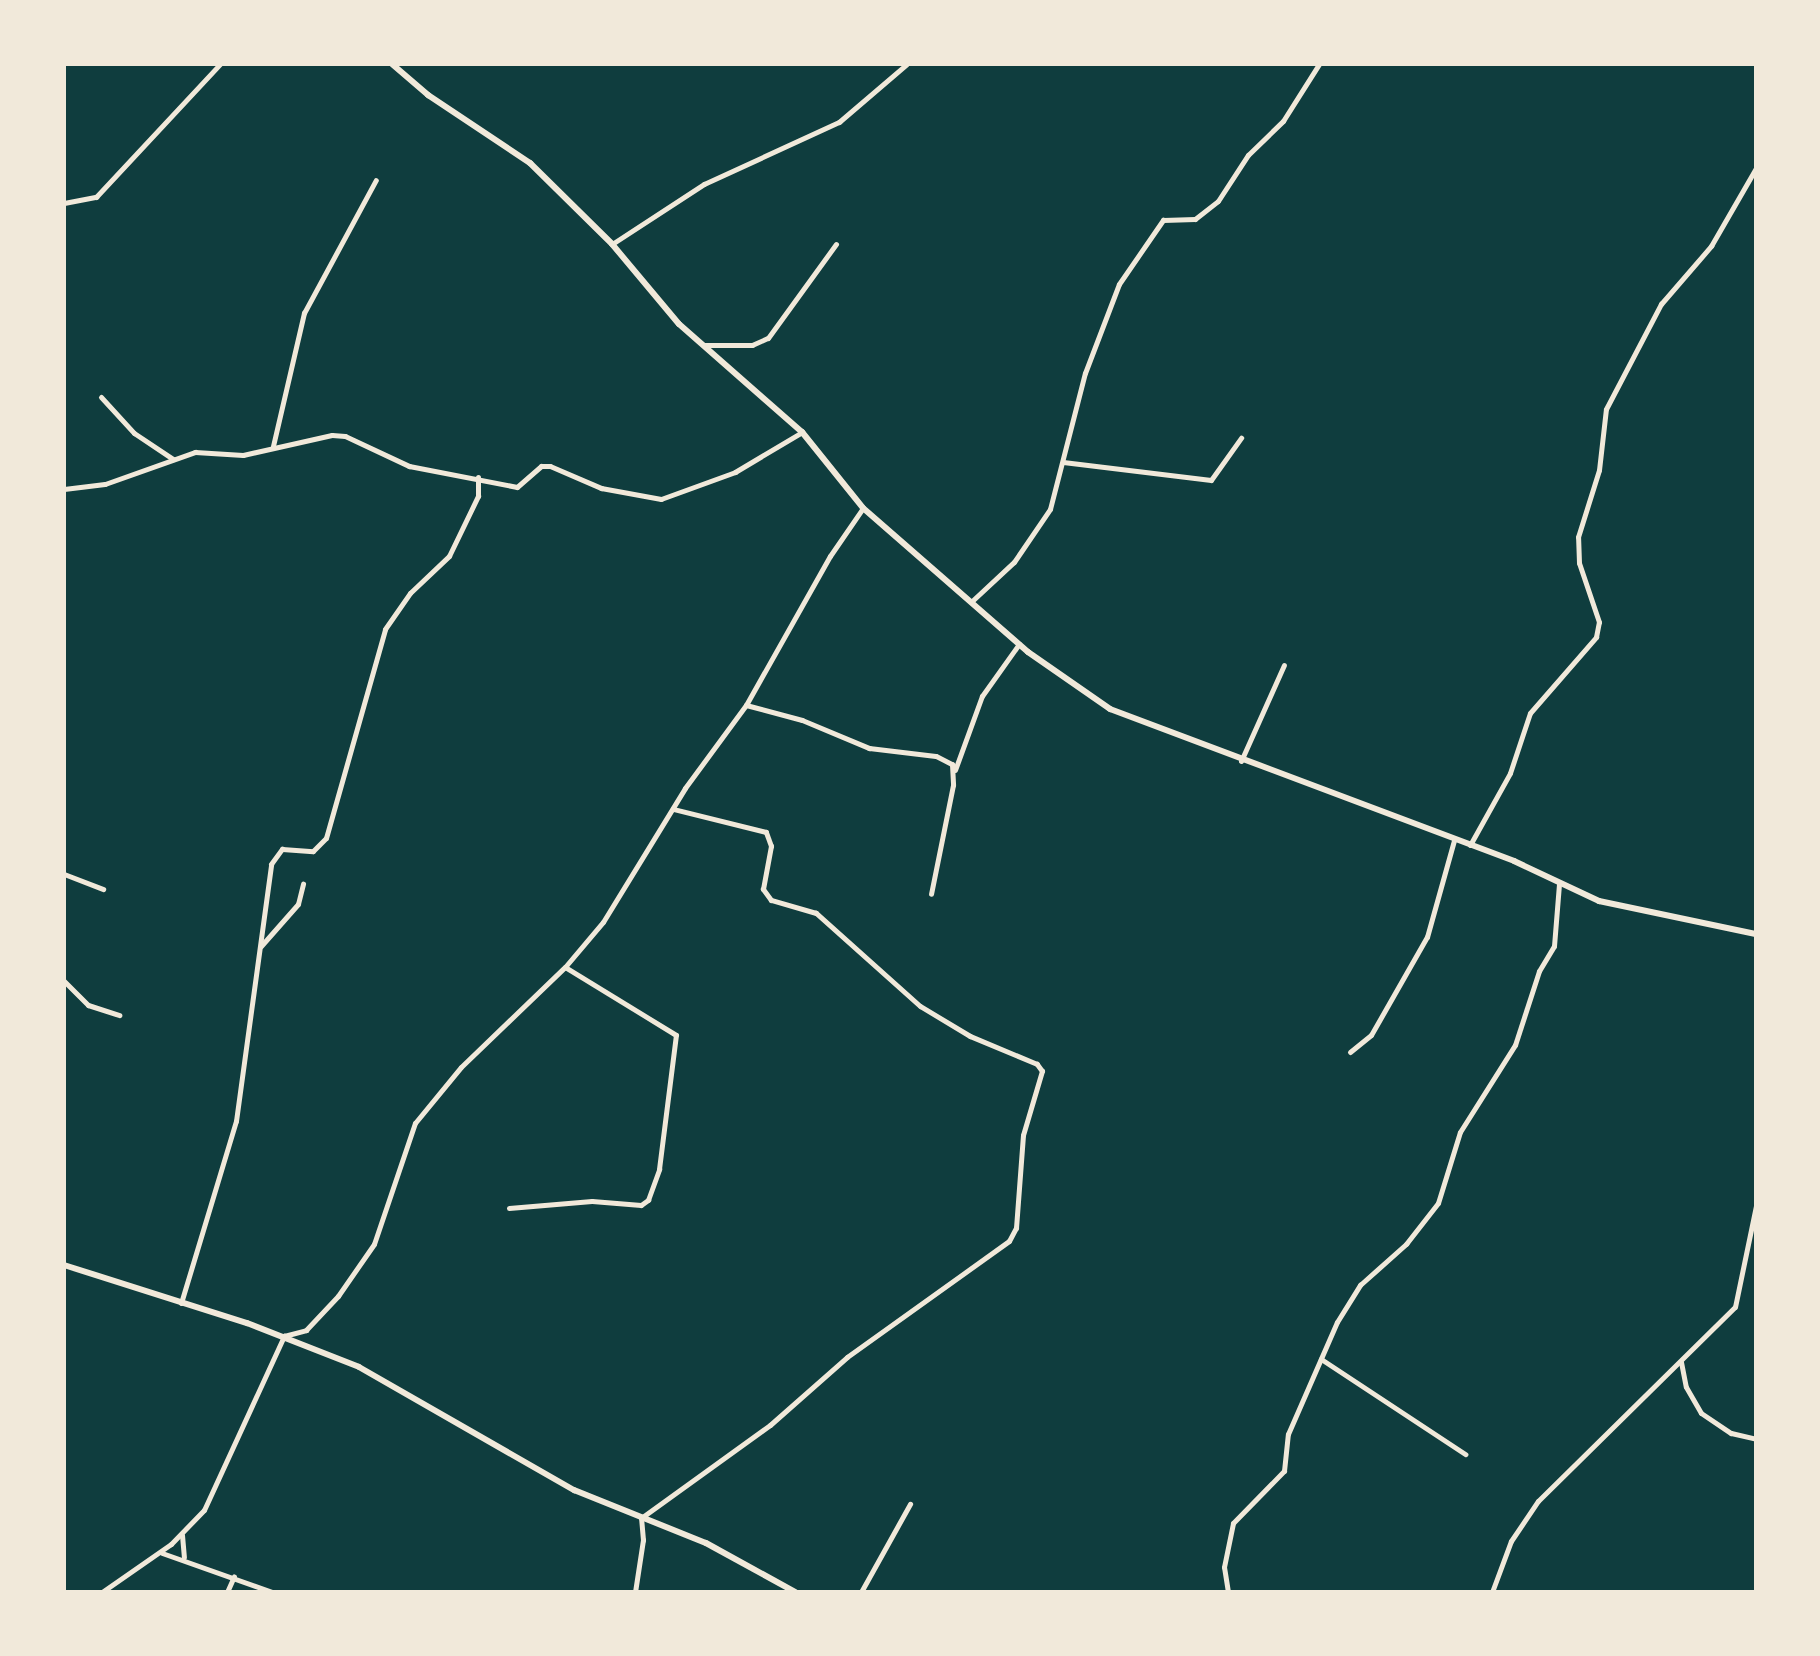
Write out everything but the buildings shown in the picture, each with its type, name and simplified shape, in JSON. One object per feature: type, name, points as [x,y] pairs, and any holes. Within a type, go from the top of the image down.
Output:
[{"type":"street","points":[[64,203],[96,197],[220,64]]},
{"type":"street","points":[[392,64],[416,87],[530,163],[612,244],[645,287],[704,345],[802,432],[863,508],[1019,644],[1123,716],[1470,845],[1559,884],[1658,916],[1756,934]]},
{"type":"street","points":[[612,244],[704,184],[839,122],[907,64]]},
{"type":"street","points":[[972,601],[994,585],[1038,531],[1063,462],[1093,347],[1119,284],[1163,220],[1195,219],[1218,201],[1248,155],[1283,121],[1319,64]]},
{"type":"street","points":[[1470,845],[1510,773],[1530,713],[1596,637],[1599,622],[1579,563],[1578,537],[1599,470],[1606,409],[1661,304],[1711,246],[1756,168]]},
{"type":"street","points":[[273,446],[304,313],[376,180]]},
{"type":"street","points":[[704,345],[752,345],[768,338],[836,244]]},
{"type":"street","points":[[101,397],[134,433],[174,459]]},
{"type":"street","points":[[64,489],[105,484],[195,452],[231,456],[273,446],[345,436],[409,466],[517,487],[541,466],[550,466],[601,488],[661,499],[735,472],[802,432]]},
{"type":"street","points":[[1063,462],[1211,480],[1241,438]]},
{"type":"street","points":[[181,1303],[236,1121],[271,864],[282,849],[313,851],[326,838],[385,629],[454,548],[478,496],[478,477]]},
{"type":"street","points":[[284,1336],[306,1330],[374,1244],[406,1142],[436,1095],[565,967],[603,922],[673,809],[746,705],[830,556],[863,508]]},
{"type":"street","points":[[931,894],[955,771],[982,696],[1019,644]]},
{"type":"street","points":[[1241,761],[1284,665]]},
{"type":"street","points":[[746,705],[802,720],[869,748],[945,759],[955,771]]},
{"type":"street","points":[[641,1518],[770,1425],[847,1357],[1004,1248],[1016,1228],[1020,1154],[1042,1071],[1024,1057],[970,1036],[920,1006],[816,913],[771,900],[763,889],[771,846],[766,832],[673,809]]},
{"type":"street","points":[[1350,1052],[1371,1035],[1427,937],[1454,840]]},
{"type":"street","points":[[64,874],[103,889]]},
{"type":"street","points":[[260,947],[298,904],[303,884]]},
{"type":"street","points":[[1228,1592],[1224,1567],[1233,1523],[1284,1471],[1288,1434],[1321,1359],[1360,1285],[1406,1244],[1438,1203],[1460,1132],[1515,1045],[1539,971],[1554,946],[1559,884]]},
{"type":"street","points":[[509,1208],[592,1201],[641,1205],[648,1200],[659,1169],[676,1035],[565,967]]},
{"type":"street","points":[[64,981],[95,1009],[119,1015]]},
{"type":"street","points":[[1492,1592],[1511,1541],[1538,1501],[1741,1297],[1756,1206]]},
{"type":"street","points":[[64,1265],[284,1336],[394,1385],[574,1490],[706,1543],[795,1592]]},
{"type":"street","points":[[102,1592],[161,1553],[182,1535],[213,1493],[284,1336]]},
{"type":"street","points":[[1321,1359],[1465,1454]]},
{"type":"street","points":[[1680,1361],[1686,1387],[1701,1413],[1731,1433],[1756,1439]]},
{"type":"street","points":[[861,1592],[910,1504]]},
{"type":"street","points":[[635,1592],[643,1540],[641,1518]]},
{"type":"street","points":[[182,1535],[185,1558]]},
{"type":"street","points":[[161,1553],[185,1558],[272,1592]]},
{"type":"street","points":[[227,1592],[234,1576]]}]
